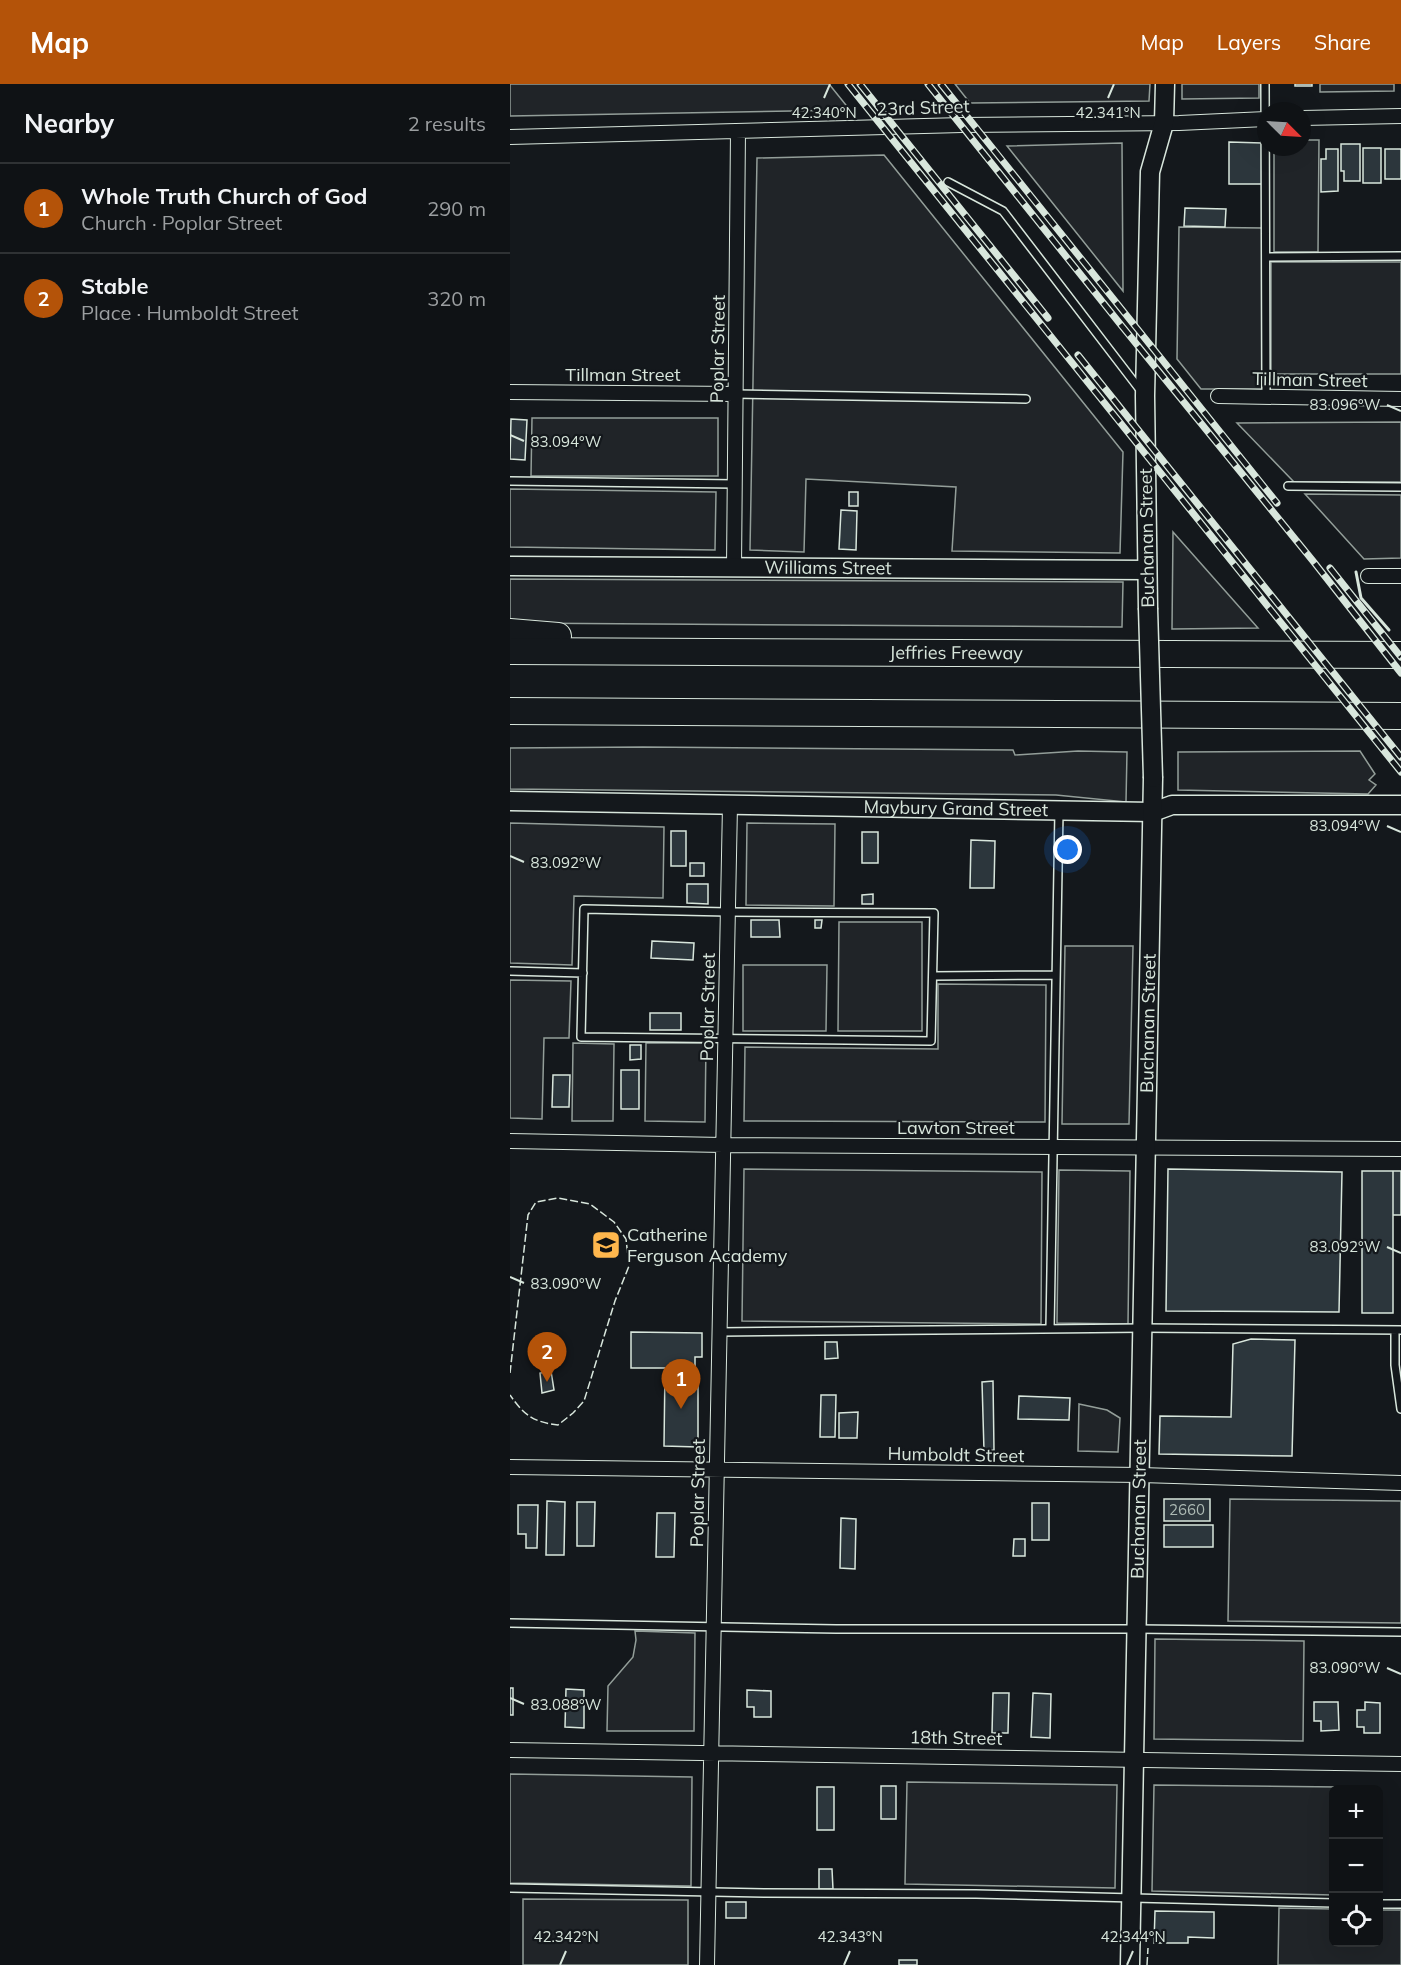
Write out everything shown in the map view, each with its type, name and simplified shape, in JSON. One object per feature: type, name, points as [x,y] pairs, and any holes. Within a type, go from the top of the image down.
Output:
[{"type":"highway","points":[[510,632],[771,652]]},
{"type":"highway","name":"Jeffries Freeway","points":[[510,651],[1401,655]]},
{"type":"highway","points":[[510,711],[1401,716]]},
{"type":"street","name":"Buchanan Street","points":[[1130,1965],[1145,1147],[1154,812],[1145,396],[1150,172],[1164,123],[1165,84]]},
{"type":"street","points":[[1311,118],[1401,116]]},
{"type":"street","name":"23rd Street","points":[[510,137],[962,124],[1164,123],[1257,119]]},
{"type":"street","name":"Poplar Street","points":[[734,567],[738,132]]},
{"type":"street","name":"Tillman Street","points":[[510,392],[735,394]]},
{"type":"street","name":"Tillman Street","points":[[1218,396],[1401,399]]},
{"type":"street","name":"Williams Street","points":[[510,566],[1148,570]]},
{"type":"street","points":[[1368,576],[1401,576]]},
{"type":"street","name":"Maybury Grand Street","points":[[510,801],[1154,812],[1172,805],[1401,806]]},
{"type":"street","name":"Poplar Street","points":[[707,1965],[730,805]]},
{"type":"street","name":"Lawton Street","points":[[510,1141],[723,1145],[1401,1149]]},
{"type":"street","name":"Humboldt Street","points":[[510,1467],[1140,1475],[1401,1483]]},
{"type":"street","name":"18th Street","points":[[510,1750],[1401,1764]]},
{"type":"lane","points":[[1265,84],[1266,102]]},
{"type":"lane","points":[[1266,156],[1266,397]]},
{"type":"lane","points":[[948,182],[1003,211],[1145,396]]},
{"type":"lane","points":[[1266,257],[1401,256]]},
{"type":"lane","points":[[735,394],[1026,399]]},
{"type":"lane","points":[[510,481],[735,484]]},
{"type":"lane","points":[[1288,486],[1401,487]]},
{"type":"lane","points":[[1050,1329],[1059,811]]},
{"type":"lane","points":[[584,909],[934,913],[931,1041],[581,1037],[583,973],[584,909]]},
{"type":"lane","points":[[510,971],[583,973]]},
{"type":"lane","points":[[933,976],[1056,975]]},
{"type":"lane","points":[[719,1332],[1143,1328],[1398,1330],[1395,1365],[1401,1409]]},
{"type":"lane","points":[[510,1623],[836,1629],[1401,1632]]},
{"type":"lane","points":[[510,1888],[1329,1903]]},
{"type":"lane","points":[[1383,1904],[1401,1904]]},
{"type":"shaded area","points":[[510,84],[829,84],[850,110],[510,116]]},
{"type":"shaded area","points":[[955,84],[1150,84],[1149,101],[970,103]]},
{"type":"shaded area","points":[[1182,84],[1259,84],[1259,98],[1182,99]]},
{"type":"shaded area","points":[[1320,84],[1394,84],[1394,91],[1320,92]]},
{"type":"shaded area","points":[[1311,140],[1319,140],[1318,252],[1274,252],[1274,156],[1311,156]]},
{"type":"shaded area","points":[[1122,144],[1123,291],[1007,146]]},
{"type":"shaded area","points":[[884,155],[1123,452],[1120,553],[952,551],[956,487],[806,479],[804,552],[750,550],[757,158]]},
{"type":"shaded area","points":[[1179,227],[1264,228],[1263,389],[1201,389],[1177,359]]},
{"type":"shaded area","points":[[1271,262],[1401,262],[1401,374],[1271,374]]},
{"type":"shaded area","points":[[532,418],[718,418],[718,476],[531,476]]},
{"type":"shaded area","points":[[1401,422],[1401,482],[1294,482],[1237,423]]},
{"type":"shaded area","points":[[510,489],[716,492],[715,550],[510,547]]},
{"type":"shaded area","points":[[1305,494],[1401,495],[1401,558],[1364,559]]},
{"type":"shaded area","points":[[1173,532],[1258,628],[1172,629]]},
{"type":"shaded area","points":[[510,579],[1123,582],[1122,627],[510,623]]},
{"type":"shaded area","points":[[510,748],[1013,750],[1015,755],[1078,751],[1127,752],[1126,802],[1056,795],[510,789]]},
{"type":"shaded area","points":[[1360,751],[1375,774],[1369,780],[1376,785],[1368,794],[1178,790],[1178,752]]},
{"type":"shaded area","points":[[510,823],[664,827],[663,898],[574,896],[572,965],[510,963]]},
{"type":"shaded area","points":[[747,823],[835,824],[834,906],[746,905]]},
{"type":"shaded area","points":[[839,922],[922,922],[922,1031],[838,1031]]},
{"type":"shaded area","points":[[1065,946],[1133,946],[1129,1124],[1062,1124]]},
{"type":"shaded area","points":[[743,965],[827,965],[826,1031],[743,1031]]},
{"type":"shaded area","points":[[510,980],[571,981],[569,1038],[544,1038],[542,1119],[510,1118]]},
{"type":"shaded area","points":[[938,984],[1046,985],[1045,1122],[744,1121],[745,1047],[938,1049]]},
{"type":"shaded area","points":[[573,1043],[614,1044],[613,1121],[572,1121]]},
{"type":"shaded area","points":[[646,1043],[706,1043],[705,1122],[645,1121]]},
{"type":"shaded area","points":[[744,1169],[1042,1172],[1041,1324],[742,1321]]},
{"type":"shaded area","points":[[1059,1170],[1130,1171],[1128,1324],[1057,1323]]},
{"type":"shaded area","points":[[1079,1404],[1107,1410],[1120,1418],[1118,1452],[1078,1451]]},
{"type":"shaded area","points":[[1230,1499],[1401,1501],[1401,1623],[1228,1621]]},
{"type":"shaded area","points":[[635,1631],[695,1633],[694,1731],[607,1731],[608,1686],[633,1657]]},
{"type":"shaded area","points":[[1155,1639],[1304,1641],[1303,1741],[1154,1739]]},
{"type":"shaded area","points":[[510,1774],[692,1777],[691,1886],[510,1883]]},
{"type":"shaded area","points":[[907,1782],[1117,1785],[1115,1888],[905,1884]]},
{"type":"shaded area","points":[[1154,1785],[1329,1787],[1329,1895],[1152,1891]]},
{"type":"shaded area","points":[[523,1899],[688,1900],[688,1965],[523,1965]]},
{"type":"shaded area","points":[[1279,1908],[1329,1909],[1329,1947],[1383,1947],[1383,1910],[1401,1910],[1401,1965],[1278,1965]]},
{"type":"building","points":[[1295,84],[1312,84],[1312,86],[1295,86]]},
{"type":"building","points":[[1229,142],[1257,143],[1257,156],[1262,156],[1262,184],[1229,184]]},
{"type":"building","points":[[1341,144],[1360,144],[1360,181],[1344,181],[1344,171],[1341,171]]},
{"type":"building","points":[[1363,148],[1381,148],[1381,183],[1363,183]]},
{"type":"building","points":[[1326,149],[1338,149],[1338,191],[1321,192],[1321,159],[1326,159]]},
{"type":"building","points":[[1385,149],[1401,149],[1401,179],[1385,179]]},
{"type":"building","points":[[1185,208],[1226,209],[1225,227],[1184,226]]},
{"type":"building","points":[[511,419],[527,420],[525,460],[510,459]]},
{"type":"building","points":[[849,492],[858,492],[858,506],[849,506]]},
{"type":"building","points":[[841,510],[857,511],[856,550],[839,549]]},
{"type":"building","points":[[671,831],[686,831],[686,866],[671,866]]},
{"type":"building","points":[[862,832],[878,832],[878,863],[862,863]]},
{"type":"building","points":[[971,840],[995,841],[994,888],[970,888]]},
{"type":"building","points":[[690,863],[704,863],[704,876],[690,876]]},
{"type":"building","points":[[687,884],[708,884],[708,904],[687,903]]},
{"type":"building","points":[[873,894],[873,904],[862,904],[862,895]]},
{"type":"building","points":[[751,920],[779,920],[780,937],[751,937]]},
{"type":"building","points":[[815,920],[822,920],[821,928],[815,928]]},
{"type":"building","points":[[652,941],[694,943],[693,960],[651,958]]},
{"type":"building","points":[[650,1013],[681,1013],[681,1030],[650,1030]]},
{"type":"building","points":[[630,1045],[641,1045],[641,1059],[630,1060]]},
{"type":"building","points":[[621,1070],[639,1070],[639,1109],[621,1109]]},
{"type":"building","points":[[553,1075],[570,1075],[569,1107],[552,1107]]},
{"type":"building","points":[[1168,1169],[1342,1172],[1339,1312],[1166,1311]]},
{"type":"building","points":[[1362,1171],[1393,1171],[1393,1313],[1362,1313]]},
{"type":"building","points":[[1393,1171],[1401,1171],[1401,1215],[1393,1215]]},
{"type":"building","points":[[631,1332],[702,1333],[702,1357],[695,1357],[695,1372],[698,1372],[698,1447],[664,1446],[665,1368],[631,1368]]},
{"type":"building","points":[[1251,1339],[1295,1340],[1292,1456],[1159,1454],[1160,1416],[1231,1417],[1233,1344]]},
{"type":"building","points":[[825,1342],[837,1342],[838,1358],[825,1359]]},
{"type":"building","points":[[551,1371],[554,1390],[542,1393],[540,1373]]},
{"type":"building","points":[[993,1381],[994,1450],[984,1451],[982,1382]]},
{"type":"building","points":[[821,1395],[836,1395],[835,1437],[820,1437]]},
{"type":"building","points":[[1019,1396],[1070,1398],[1069,1420],[1018,1419]]},
{"type":"building","points":[[858,1412],[857,1438],[839,1438],[839,1413]]},
{"type":"building","points":[[1164,1499],[1210,1499],[1210,1521],[1164,1521]]},
{"type":"building","points":[[547,1501],[565,1502],[564,1555],[546,1555]]},
{"type":"building","points":[[577,1502],[595,1502],[594,1546],[577,1546]]},
{"type":"building","points":[[1032,1503],[1049,1503],[1049,1540],[1032,1540]]},
{"type":"building","points":[[518,1505],[538,1505],[537,1548],[526,1548],[526,1534],[518,1534]]},
{"type":"building","points":[[657,1513],[675,1513],[674,1557],[656,1557]]},
{"type":"building","points":[[841,1518],[856,1519],[855,1569],[840,1568]]},
{"type":"building","points":[[1164,1525],[1213,1525],[1213,1547],[1164,1547]]},
{"type":"building","points":[[1014,1539],[1025,1539],[1025,1556],[1013,1556]]},
{"type":"building","points":[[510,1688],[513,1688],[513,1715],[510,1715]]},
{"type":"building","points":[[566,1689],[584,1690],[584,1728],[565,1727]]},
{"type":"building","points":[[747,1690],[771,1691],[771,1717],[754,1717],[754,1707],[747,1707]]},
{"type":"building","points":[[993,1693],[1009,1693],[1008,1733],[992,1733]]},
{"type":"building","points":[[1033,1693],[1051,1694],[1050,1738],[1031,1737]]},
{"type":"building","points":[[1314,1702],[1338,1702],[1339,1730],[1321,1731],[1321,1721],[1314,1721]]},
{"type":"building","points":[[1365,1702],[1380,1703],[1380,1733],[1364,1733],[1364,1727],[1357,1727],[1357,1710],[1365,1710]]},
{"type":"building","points":[[881,1786],[896,1786],[896,1819],[881,1819]]},
{"type":"building","points":[[817,1787],[834,1787],[834,1830],[817,1830]]},
{"type":"building","points":[[819,1869],[832,1869],[833,1889],[819,1889]]},
{"type":"building","points":[[726,1902],[746,1902],[746,1918],[726,1918]]},
{"type":"building","points":[[1155,1911],[1214,1912],[1214,1938],[1188,1937],[1188,1943],[1154,1943]]},
{"type":"building","points":[[899,1960],[917,1960],[917,1965],[899,1965]]},
{"type":"railway","points":[[848,84],[1401,772]]},
{"type":"railway","points":[[860,84],[1048,318]]},
{"type":"railway","points":[[928,84],[1401,673]]},
{"type":"railway","points":[[941,84],[1277,503]]},
{"type":"railway","points":[[1078,355],[1401,757]]},
{"type":"railway","points":[[1330,568],[1401,657]]},
{"type":"fence","points":[[510,1373],[528,1215],[536,1202],[558,1198],[590,1204],[614,1222],[626,1239],[629,1266],[615,1301],[584,1401],[558,1425],[542,1422],[530,1416],[510,1395]]},
{"type":"fence","points":[[1147,1965],[1148,1948]]},
{"type":"wall","points":[[1356,572],[1361,598],[1389,630]]},
{"type":"place","name":"Catherine Ferguson Academy","points":[[606,1245]]},
{"type":"place","name":"Stable","points":[[547,1382]]},
{"type":"place","name":"Whole Truth Church of God","points":[[681,1409]]}]
